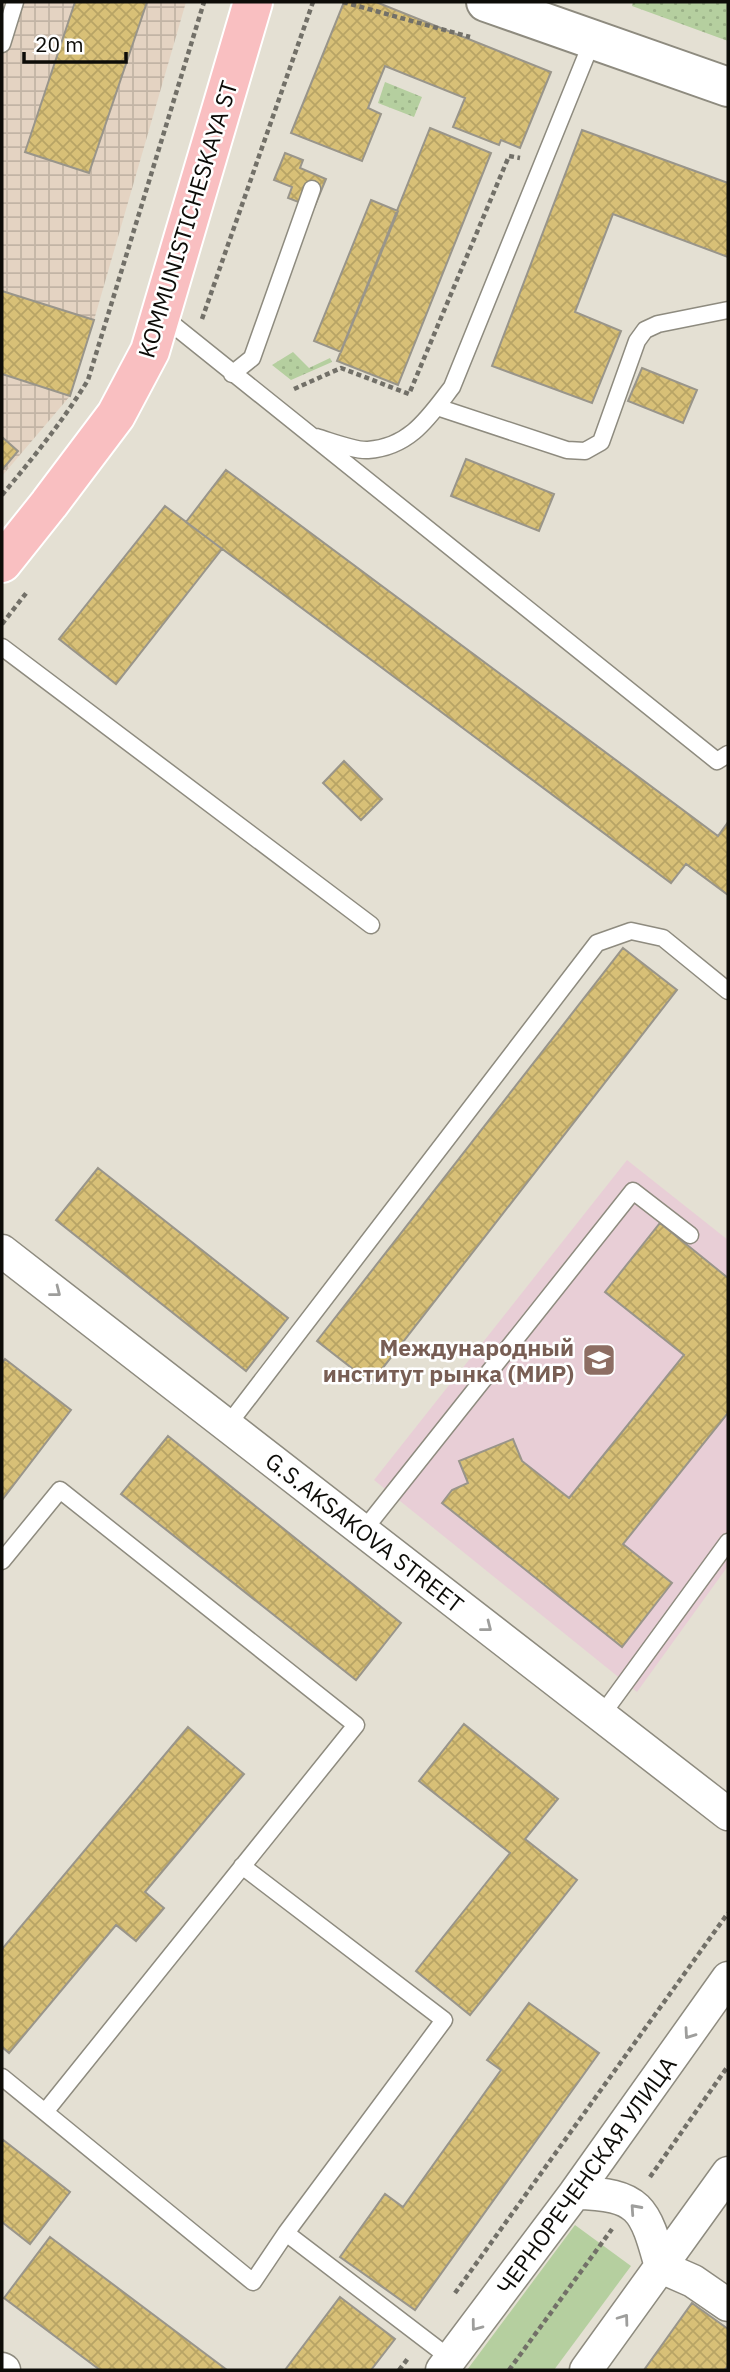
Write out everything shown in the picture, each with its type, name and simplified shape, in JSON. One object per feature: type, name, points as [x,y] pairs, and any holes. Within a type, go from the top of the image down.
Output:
[{"type":"main road","name":"KOMMUNISTICHESKAYA ST","points":[[2,563],[116,415],[150,351],[253,2]]},
{"type":"street","points":[[486,2],[728,87]]},
{"type":"street","name":"G.S.AKSAKOVA STREET","points":[[2,1251],[728,1814]]},
{"type":"street","name":"ЧЕРНОРЕЧЕНСКАЯ УЛИЦА","points":[[447,2365],[575,2193],[728,1978]]},
{"type":"street","points":[[586,2370],[728,2173]]},
{"type":"street","points":[[575,2193],[605,2193],[632,2202],[650,2228],[661,2267]]},
{"type":"street","points":[[661,2267],[693,2281],[728,2305]]},
{"type":"lane","points":[[2,44],[15,2]]},
{"type":"lane","points":[[310,436],[367,451],[398,443],[424,425],[452,387],[593,38]]},
{"type":"lane","points":[[232,374],[252,358],[255,352],[312,189]]},
{"type":"lane","points":[[437,407],[567,450],[586,451],[601,442],[637,341],[645,330],[657,324],[728,310]]},
{"type":"lane","points":[[161,316],[717,761],[728,754]]},
{"type":"lane","points":[[2,646],[371,925]]},
{"type":"lane","points":[[227,1426],[597,943],[631,931],[663,938],[728,992]]},
{"type":"lane","points":[[363,1531],[633,1191],[690,1235]]},
{"type":"lane","points":[[2,1561],[60,1490],[356,1725],[45,2112]]},
{"type":"lane","points":[[601,1716],[728,1542]]},
{"type":"lane","points":[[2,2077],[253,2282],[286,2233],[444,2020],[242,1866]]},
{"type":"lane","points":[[286,2233],[423,2337],[447,2365]]},
{"type":"path","points":[[2,495],[44,444],[88,380],[204,2]]},
{"type":"path","points":[[341,368],[409,394],[509,156],[528,159]]},
{"type":"path","points":[[399,2370],[728,1913]]},
{"type":"path","points":[[509,2370],[728,2066]]},
{"type":"shaded area","points":[[2,2],[186,2],[70,396],[2,476]]},
{"type":"shaded area","name":"Международный институт рынка (МИР)","points":[[627,1160],[728,1240],[728,1566],[637,1692],[374,1480]]},
{"type":"green space","points":[[633,2],[728,3],[728,41],[632,6]]},
{"type":"green space","points":[[385,82],[422,97],[414,117],[378,103]]},
{"type":"green space","points":[[293,352],[309,368],[330,358],[332,362],[291,380],[272,365]]},
{"type":"green space","points":[[575,2225],[631,2266],[554,2370],[467,2370]]},
{"type":"building","points":[[75,2],[147,2],[89,173],[25,152]]},
{"type":"building","points":[[344,2],[376,2],[551,72],[520,148],[501,140],[499,145],[453,127],[465,98],[385,66],[368,108],[381,114],[362,161],[291,133]]},
{"type":"building","points":[[430,128],[491,153],[398,385],[337,361]]},
{"type":"building","points":[[582,130],[728,183],[728,257],[613,214],[575,312],[621,331],[592,403],[492,366]]},
{"type":"building","points":[[285,153],[303,160],[300,168],[326,179],[314,208],[288,198],[292,187],[274,180]]},
{"type":"building","points":[[371,200],[398,211],[341,352],[314,341]]},
{"type":"building","points":[[2,291],[94,320],[70,396],[2,374]]},
{"type":"building","points":[[642,368],[697,390],[683,423],[628,401]]},
{"type":"building","points":[[2,437],[18,451],[2,470]]},
{"type":"building","points":[[466,459],[554,494],[539,531],[451,496]]},
{"type":"building","points":[[226,470],[718,836],[728,822],[728,895],[686,864],[671,883],[186,522]]},
{"type":"building","points":[[165,506],[222,549],[116,684],[59,639]]},
{"type":"building","points":[[344,761],[382,799],[361,820],[323,783]]},
{"type":"building","points":[[623,948],[677,990],[371,1383],[317,1341]]},
{"type":"building","points":[[98,1168],[288,1318],[246,1371],[56,1220]]},
{"type":"building","points":[[660,1223],[728,1278],[728,1413],[623,1544],[672,1583],[622,1647],[442,1503],[452,1490],[468,1483],[459,1461],[513,1439],[522,1461],[569,1498],[684,1355],[605,1292]]},
{"type":"building","points":[[5,1359],[71,1410],[2,1500],[2,1363]]},
{"type":"building","points":[[168,1436],[401,1623],[356,1680],[121,1494]]},
{"type":"building","points":[[464,1724],[558,1799],[525,1839],[577,1880],[470,2015],[416,1971],[510,1853],[419,1781]]},
{"type":"building","points":[[188,1727],[244,1774],[145,1892],[164,1908],[136,1941],[116,1925],[9,2053],[2,2047],[2,1949]]},
{"type":"building","points":[[529,2003],[599,2053],[415,2310],[340,2257],[385,2194],[403,2207],[501,2070],[487,2060]]},
{"type":"building","points":[[2,2139],[70,2192],[30,2244],[2,2222]]},
{"type":"building","points":[[50,2237],[227,2370],[100,2370],[4,2298]]},
{"type":"building","points":[[340,2297],[395,2339],[371,2370],[285,2370]]},
{"type":"building","points":[[692,2303],[728,2329],[728,2366],[725,2370],[644,2370]]},
{"type":"place","name":"Международный институт рынка (МИР)","points":[[599,1360]]}]
